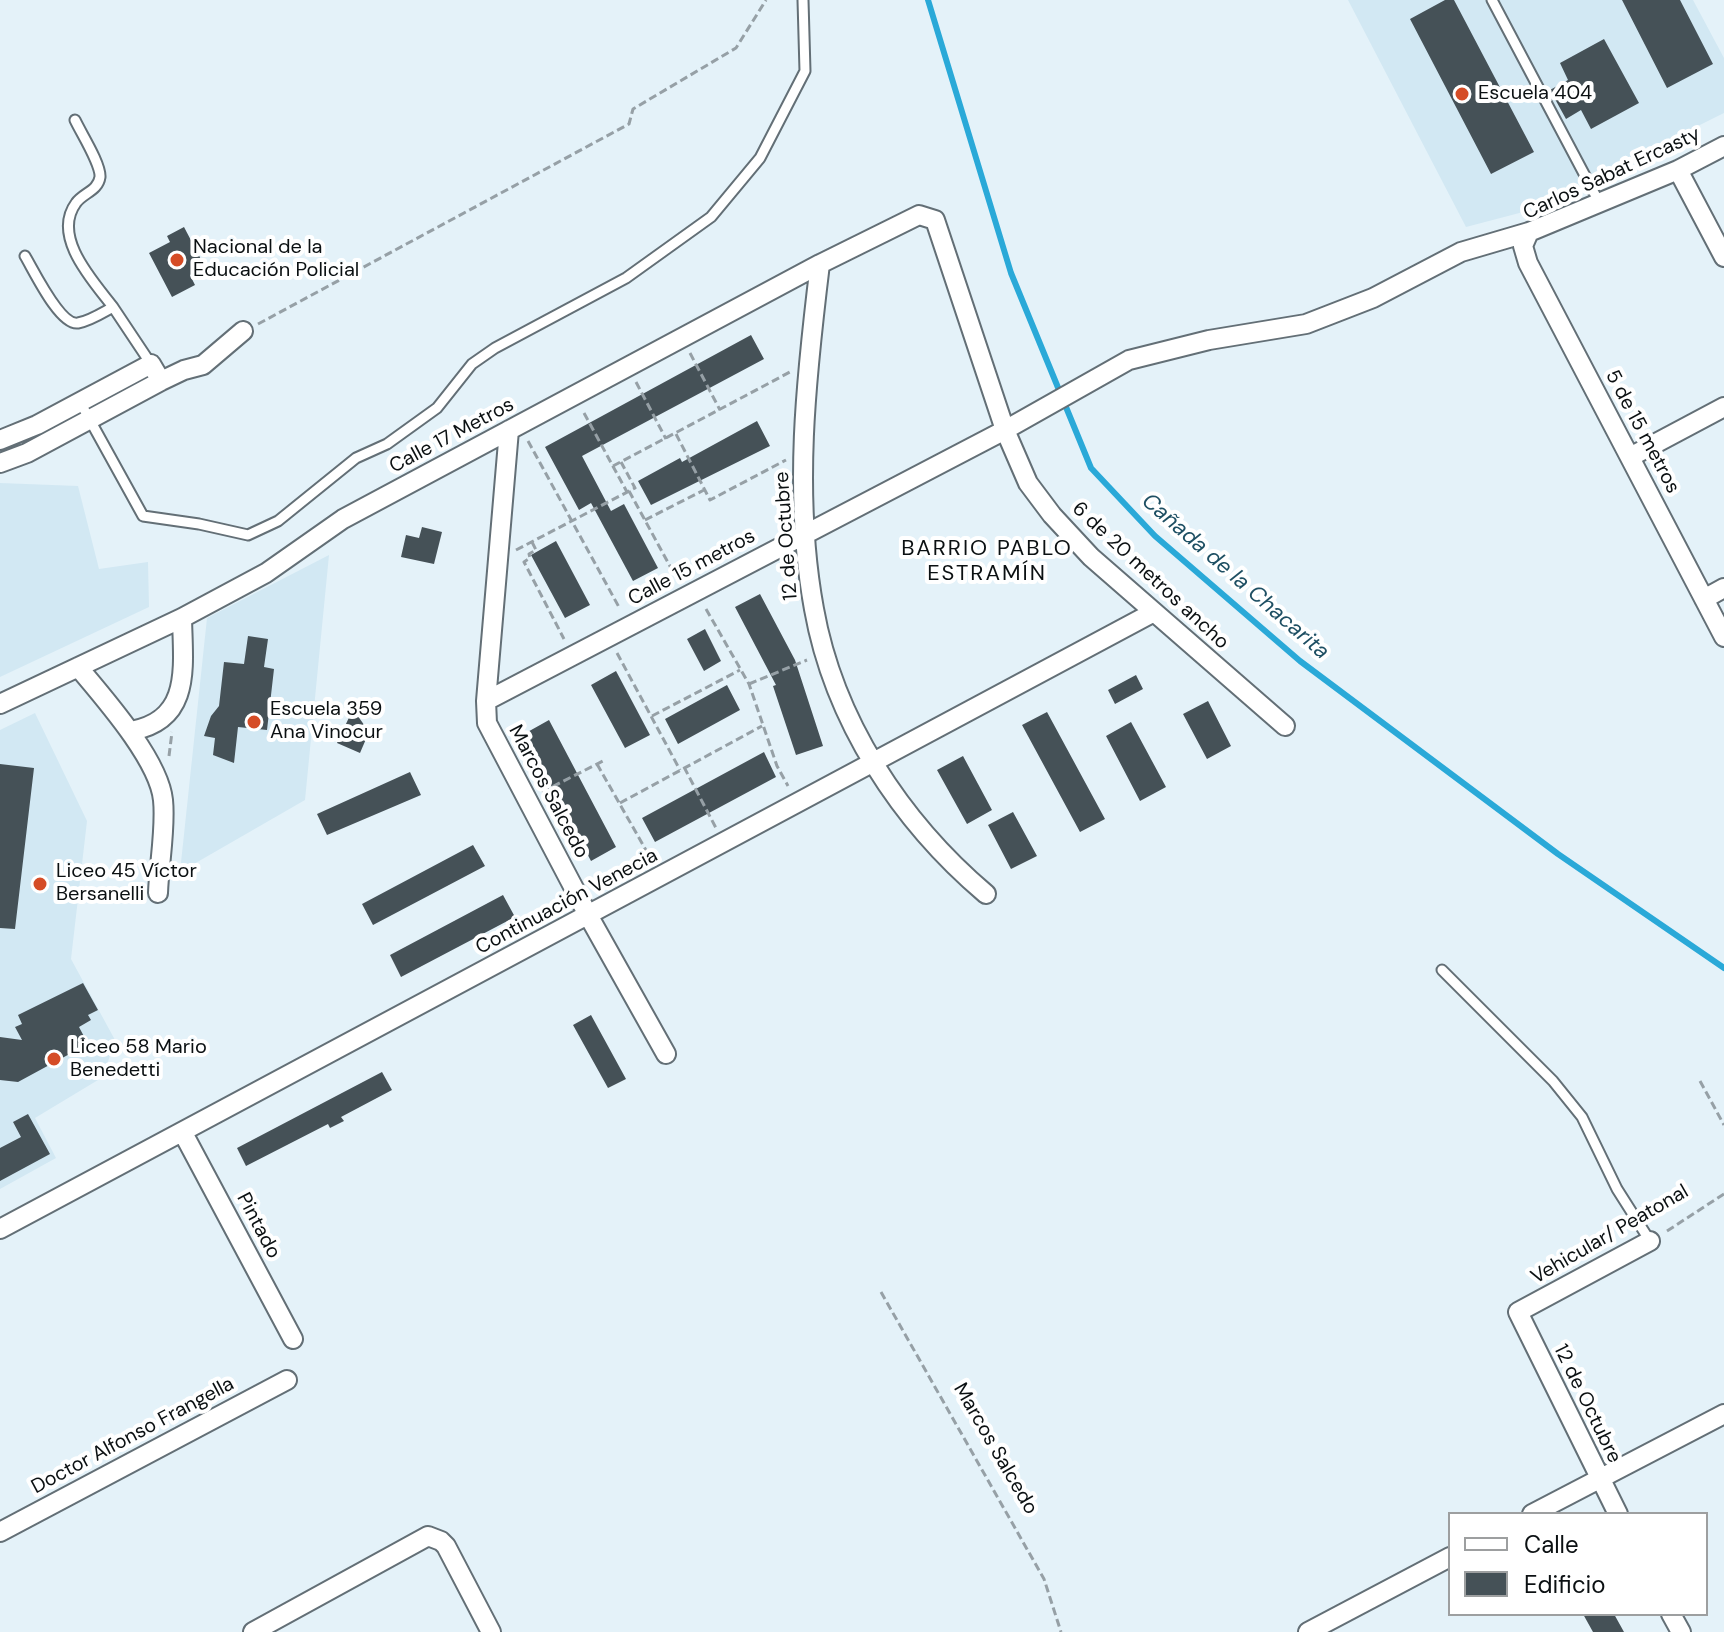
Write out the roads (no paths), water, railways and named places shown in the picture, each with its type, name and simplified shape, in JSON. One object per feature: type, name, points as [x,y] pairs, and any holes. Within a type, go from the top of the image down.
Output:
[{"type":"street","name":"Carlos Sabat Ercasty","points":[[1064,398],[1129,360],[1142,356],[1209,340],[1306,324],[1373,298],[1461,252],[1526,239],[1724,146]]},
{"type":"street","points":[[1678,170],[1724,257]]},
{"type":"street","name":"Calle 17 Metros","points":[[0,704],[182,618],[266,573],[343,519],[820,264],[919,215],[928,216]]},
{"type":"street","name":"6 de 20 metros ancho","points":[[928,216],[935,220],[1005,430],[1028,483],[1052,515],[1091,557],[1285,726]]},
{"type":"street","name":"5 de 15 metros","points":[[1526,239],[1528,263],[1724,637]]},
{"type":"street","name":"12 de Octubre","points":[[820,264],[809,362],[804,450],[805,533],[814,610],[841,701],[873,764],[899,802],[957,870],[986,894]]},
{"type":"street","points":[[0,463],[27,453],[161,381],[203,365],[243,331]]},
{"type":"street","points":[[0,440],[37,425],[151,364],[161,381]]},
{"type":"street","name":"Calle 15 metros","points":[[486,701],[1064,398]]},
{"type":"street","points":[[1630,457],[1724,407]]},
{"type":"street","name":"Marcos Salcedo","points":[[514,428],[498,559],[486,701],[487,723],[588,915],[666,1054]]},
{"type":"street","points":[[1704,599],[1724,588]]},
{"type":"street","name":"Continuación Venecia","points":[[0,1229],[1154,612]]},
{"type":"street","points":[[131,731],[154,725],[176,705],[183,669],[182,618]]},
{"type":"street","points":[[78,667],[131,731],[151,767],[163,799],[158,893]]},
{"type":"street","name":"Pintado","points":[[183,1133],[293,1339]]},
{"type":"street","name":"Vehicular/ Peatonal","points":[[1518,1312],[1650,1241]]},
{"type":"street","name":"12 de Octubre","points":[[1518,1312],[1617,1512]]},
{"type":"street","name":"Doctor Alfonso Frangella","points":[[0,1532],[287,1380]]},
{"type":"street","points":[[1536,1512],[1724,1414]]},
{"type":"street","points":[[253,1632],[428,1536],[446,1546],[491,1632]]},
{"type":"street","points":[[1308,1632],[1448,1558]]},
{"type":"lane","points":[[80,402],[143,516],[248,535],[278,521],[356,458],[387,444],[437,408],[472,364],[495,348],[626,278],[711,217],[760,158],[805,71],[803,0]]},
{"type":"lane","points":[[1492,0],[1600,204]]},
{"type":"lane","points":[[75,120],[99,170],[100,179],[96,187],[76,203],[68,220],[71,239],[78,260],[90,279],[151,364]]},
{"type":"lane","points":[[25,256],[60,314],[69,322],[76,324],[113,307]]},
{"type":"lane","points":[[1442,970],[1553,1081],[1582,1117],[1617,1189],[1650,1241]]},
{"type":"waterway","name":"Cañada de la Chacarita","points":[[928,0],[1011,273],[1091,468],[1155,536],[1300,661],[1558,854],[1724,968]]},
{"type":"place","name":"Escuela 404","points":[[1462,94]]},
{"type":"place","name":"Nacional de la Educación Policial","points":[[177,260]]},
{"type":"place","name":"Escuela 359 Ana Vinocur","points":[[254,722]]},
{"type":"place","name":"Liceo 45 Víctor Bersanelli","points":[[40,884]]},
{"type":"place","name":"Liceo 58 Mario Benedetti","points":[[54,1059]]},
{"type":"district","name":"BARRIO PABLO ESTRAMÍN","points":[[987,562]]}]
